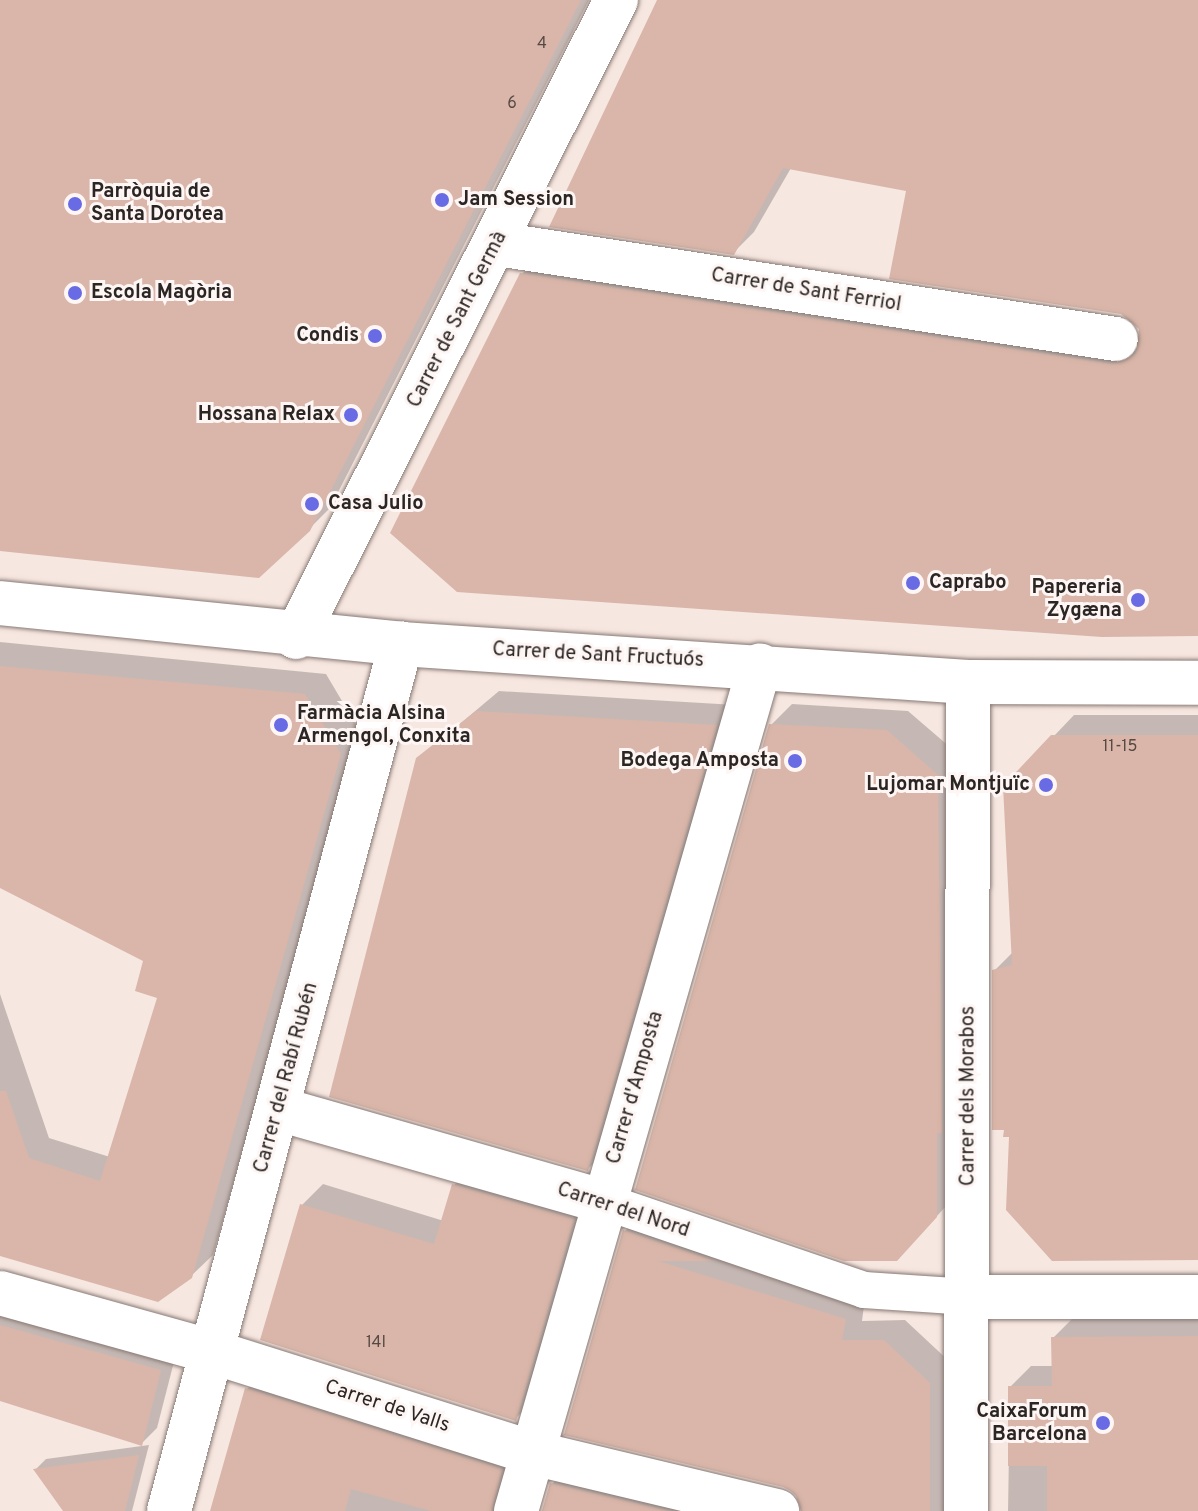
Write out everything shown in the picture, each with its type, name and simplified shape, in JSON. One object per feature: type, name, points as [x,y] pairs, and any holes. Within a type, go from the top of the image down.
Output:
[{"type":"street","name":"Carrer de Sant Germà","points":[[296,637],[497,244],[616,0]]},
{"type":"street","name":"Carrer de Sant Ferriol","points":[[497,244],[1116,339]]},
{"type":"street","name":"Carrer de Sant Fructuós","points":[[0,603],[296,637],[760,665],[968,682],[1198,683]]},
{"type":"street","name":"Carrer del Rabí Rubén","points":[[169,1511],[401,644]]},
{"type":"street","name":"Carrer d'Amposta","points":[[516,1511],[760,665]]},
{"type":"street","name":"Carrer dels Morabos","points":[[966,1511],[969,1297],[968,682]]},
{"type":"street","name":"Carrer del Nord","points":[[279,1109],[603,1201],[864,1290],[969,1297]]},
{"type":"street","name":"Carrer de Valls","points":[[0,1293],[213,1352],[533,1453],[777,1511]]},
{"type":"street","points":[[969,1297],[1198,1297]]},
{"type":"building","points":[[0,0],[581,0],[310,531],[259,578],[0,551]]},
{"type":"building","points":[[657,0],[1198,0],[1198,636],[1102,637],[457,592],[390,533],[520,273],[1112,364],[1136,354],[1139,329],[1121,314],[889,279],[906,191],[783,168],[734,255],[549,227]]},
{"type":"building","points":[[0,666],[305,694],[341,754],[192,1278],[158,1302],[0,1256],[0,1091],[6,1091],[29,1158],[100,1181],[157,998],[135,991],[143,961],[0,888]]},
{"type":"building","points":[[476,711],[717,725],[588,1171],[329,1097],[416,758]]},
{"type":"building","points":[[769,724],[887,730],[938,775],[942,1133],[937,1133],[937,1217],[897,1261],[844,1261],[635,1190]]},
{"type":"building","points":[[1051,735],[1198,735],[1198,1260],[1052,1261],[1006,1210],[1009,1137],[1003,1137],[1004,1130],[992,1130],[992,970],[1012,965],[1003,786]]},
{"type":"building","points":[[452,1184],[574,1219],[516,1421],[260,1340],[300,1204],[434,1244]]},
{"type":"building","points":[[623,1230],[714,1261],[658,1261],[846,1319],[842,1340],[884,1340],[930,1383],[930,1511],[801,1511],[795,1493],[783,1487],[564,1435]]},
{"type":"building","points":[[0,1325],[161,1370],[142,1446],[0,1401]]},
{"type":"building","name":"CaixaForum Barcelona","points":[[1198,1336],[1198,1511],[1047,1511],[1047,1466],[1008,1466],[1008,1386],[1052,1386],[1051,1337]]},
{"type":"building","points":[[245,1388],[502,1469],[492,1511],[431,1511],[351,1489],[345,1511],[210,1511]]},
{"type":"building","points":[[139,1455],[125,1511],[63,1511],[33,1469]]},
{"type":"building","points":[[550,1483],[669,1511],[542,1511]]},
{"type":"place","name":"Jam Session","points":[[442,200]]},
{"type":"place","name":"Parròquia de Santa Dorotea","points":[[75,204]]},
{"type":"place","name":"Escola Magòria","points":[[75,293]]},
{"type":"place","name":"Condis","points":[[375,336]]},
{"type":"place","name":"Hossana Relax","points":[[351,415]]},
{"type":"place","name":"Casa Julio","points":[[312,504]]},
{"type":"place","name":"Caprabo","points":[[913,583]]},
{"type":"place","name":"Papereria Zygæna","points":[[1138,600]]},
{"type":"place","name":"Farmàcia Alsina Armengol, Conxita","points":[[281,725]]},
{"type":"place","name":"Bodega Amposta","points":[[795,761]]},
{"type":"place","name":"Lujomar Montjuïc","points":[[1046,785]]},
{"type":"place","name":"CaixaForum Barcelona","points":[[1103,1423]]}]
